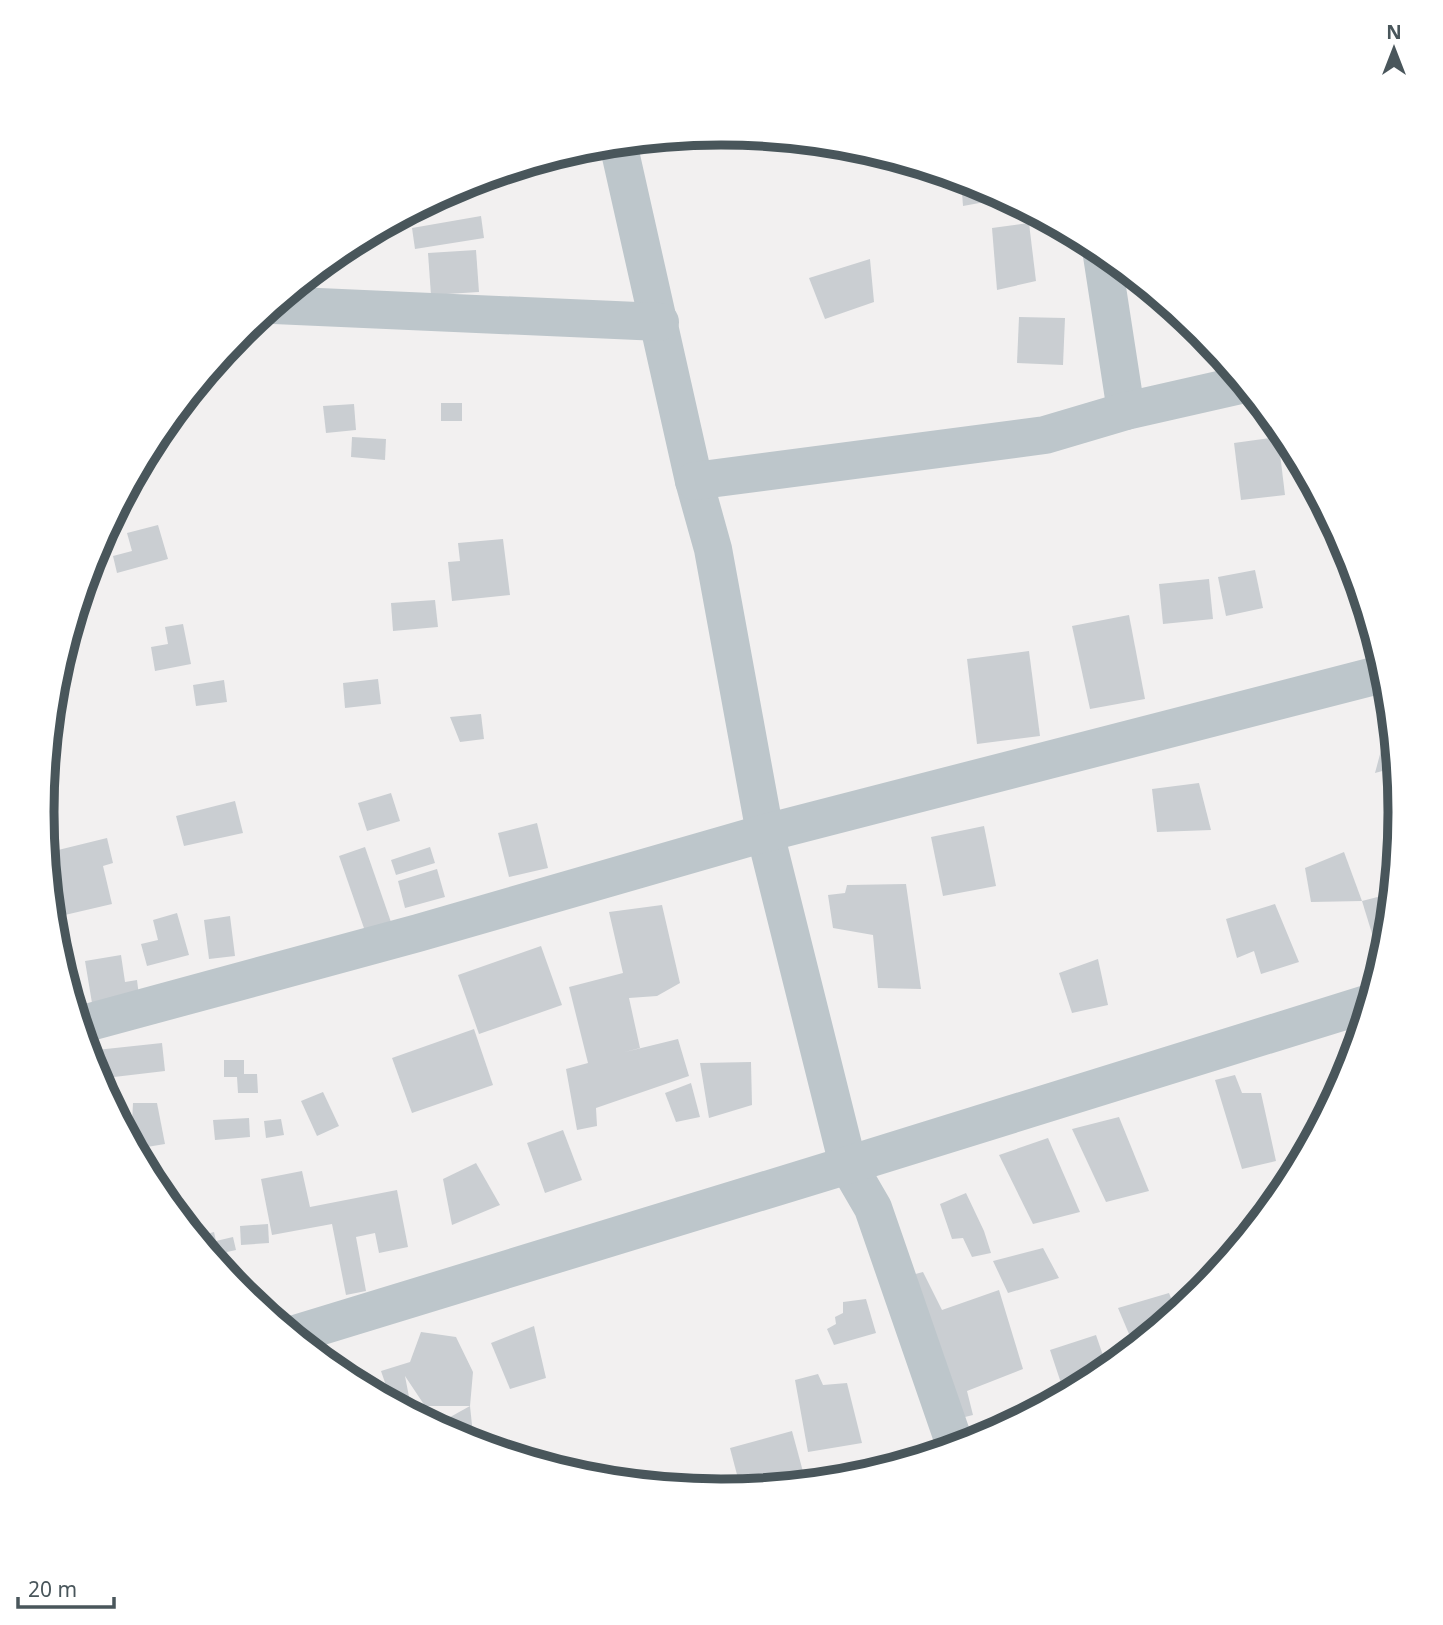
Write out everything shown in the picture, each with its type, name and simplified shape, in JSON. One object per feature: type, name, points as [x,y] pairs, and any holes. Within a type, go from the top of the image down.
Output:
[{"type":"street","points":[[620,153],[694,481],[718,572],[765,833],[848,1165],[873,1208],[953,1438]]},
{"type":"street","points":[[1104,266],[1126,411]]},
{"type":"street","points":[[288,306],[660,322]]},
{"type":"street","points":[[694,481],[1045,435],[1126,411],[1234,386]]},
{"type":"street","points":[[89,1022],[418,933],[765,833],[1375,676]]},
{"type":"street","points":[[303,1332],[1359,1006]]},
{"type":"building","points":[[962,190],[989,201],[963,206]]},
{"type":"building","points":[[481,216],[484,238],[415,249],[412,228]]},
{"type":"building","points":[[1029,223],[1036,281],[997,290],[992,228]]},
{"type":"building","points":[[476,250],[479,292],[431,295],[428,253]]},
{"type":"building","points":[[870,259],[874,302],[825,319],[809,278]]},
{"type":"building","points":[[1019,317],[1065,318],[1063,365],[1017,363]]},
{"type":"building","points":[[441,403],[462,403],[462,421],[441,421]]},
{"type":"building","points":[[354,404],[356,430],[326,433],[323,406]]},
{"type":"building","points":[[352,437],[386,439],[385,460],[351,457]]},
{"type":"building","points":[[1273,438],[1279,447],[1285,495],[1241,500],[1234,443]]},
{"type":"building","points":[[158,525],[168,559],[117,573],[113,556],[132,551],[127,533]]},
{"type":"building","points":[[503,539],[510,595],[452,601],[448,562],[460,561],[458,543]]},
{"type":"building","points":[[1255,570],[1263,608],[1226,616],[1218,577]]},
{"type":"building","points":[[1209,579],[1213,619],[1163,624],[1159,584]]},
{"type":"building","points":[[435,600],[438,627],[393,631],[391,603]]},
{"type":"building","points":[[1129,615],[1145,699],[1090,709],[1072,626]]},
{"type":"building","points":[[183,624],[191,664],[155,671],[151,647],[168,644],[165,627]]},
{"type":"building","points":[[1029,651],[1040,736],[977,744],[967,659]]},
{"type":"building","points":[[378,679],[381,704],[345,708],[343,683]]},
{"type":"building","points":[[224,680],[227,702],[196,706],[193,685]]},
{"type":"building","points":[[481,714],[484,739],[460,742],[450,717]]},
{"type":"building","points":[[1383,743],[1387,770],[1375,773]]},
{"type":"building","points":[[1199,783],[1211,830],[1157,832],[1152,789]]},
{"type":"building","points":[[391,793],[400,821],[367,831],[358,803]]},
{"type":"building","points":[[235,801],[243,833],[184,846],[176,816]]},
{"type":"building","points":[[537,823],[548,868],[509,877],[498,833]]},
{"type":"building","points":[[984,826],[996,886],[943,896],[931,837]]},
{"type":"building","points":[[107,838],[113,863],[103,866],[112,904],[63,916],[56,851]]},
{"type":"building","points":[[365,847],[392,925],[366,934],[339,856]]},
{"type":"building","points":[[430,847],[435,863],[396,875],[391,860]]},
{"type":"building","points":[[1344,852],[1362,901],[1311,902],[1305,868]]},
{"type":"building","points":[[437,869],[445,897],[405,908],[398,881]]},
{"type":"building","points":[[906,884],[921,989],[878,988],[873,935],[833,928],[828,895],[845,893],[847,885]]},
{"type":"building","points":[[1383,895],[1376,945],[1362,901]]},
{"type":"building","points":[[1275,904],[1299,962],[1261,974],[1254,951],[1237,958],[1226,919]]},
{"type":"building","points":[[662,905],[680,983],[657,996],[629,998],[640,1048],[625,1052],[678,1039],[689,1076],[596,1108],[597,1126],[577,1130],[566,1069],[588,1063],[569,987],[623,973],[609,912]]},
{"type":"building","points":[[177,913],[189,955],[147,966],[141,944],[158,940],[153,920]]},
{"type":"building","points":[[230,916],[235,956],[209,959],[204,920]]},
{"type":"building","points":[[541,946],[562,1005],[479,1034],[458,975]]},
{"type":"building","points":[[121,955],[125,982],[137,980],[139,996],[92,1003],[85,961]]},
{"type":"building","points":[[1098,959],[1108,1005],[1072,1013],[1059,973]]},
{"type":"building","points":[[474,1029],[493,1085],[412,1113],[392,1058]]},
{"type":"building","points":[[162,1043],[165,1071],[109,1078],[98,1050]]},
{"type":"building","points":[[224,1060],[244,1060],[244,1074],[257,1074],[258,1093],[238,1093],[237,1077],[224,1077]]},
{"type":"building","points":[[751,1062],[752,1105],[709,1118],[700,1063]]},
{"type":"building","points":[[1235,1075],[1242,1093],[1261,1093],[1276,1161],[1242,1169],[1215,1080]]},
{"type":"building","points":[[691,1083],[700,1117],[676,1122],[665,1093]]},
{"type":"building","points":[[323,1092],[339,1126],[317,1136],[301,1101]]},
{"type":"building","points":[[133,1103],[157,1103],[165,1144],[145,1147],[132,1124]]},
{"type":"building","points":[[1119,1117],[1149,1191],[1106,1202],[1072,1129]]},
{"type":"building","points":[[249,1118],[250,1137],[215,1140],[213,1120]]},
{"type":"building","points":[[281,1119],[284,1135],[266,1138],[264,1121]]},
{"type":"building","points":[[563,1130],[582,1180],[545,1193],[527,1143]]},
{"type":"building","points":[[1048,1138],[1080,1212],[1033,1224],[999,1155]]},
{"type":"building","points":[[476,1163],[500,1205],[452,1225],[443,1179]]},
{"type":"building","points":[[302,1171],[310,1207],[397,1190],[408,1247],[379,1253],[375,1233],[356,1237],[366,1291],[346,1295],[332,1224],[272,1235],[261,1179]]},
{"type":"building","points":[[966,1193],[991,1253],[972,1257],[963,1238],[952,1239],[940,1204]]},
{"type":"building","points":[[268,1224],[269,1243],[241,1245],[240,1226]]},
{"type":"building","points":[[214,1232],[216,1241],[233,1237],[236,1250],[227,1252],[229,1261],[220,1252],[205,1234]]},
{"type":"building","points":[[1043,1248],[1059,1278],[1008,1293],[993,1261]]},
{"type":"building","points":[[923,1272],[942,1310],[999,1290],[1023,1369],[967,1391],[973,1415],[953,1420],[908,1276]]},
{"type":"building","points":[[1169,1293],[1173,1303],[1131,1339],[1118,1308]]},
{"type":"building","points":[[866,1299],[876,1333],[834,1345],[827,1329],[836,1324],[835,1317],[843,1313],[843,1302]]},
{"type":"building","points":[[534,1326],[546,1378],[510,1389],[491,1343]]},
{"type":"building","points":[[421,1332],[456,1337],[473,1372],[470,1406],[425,1406],[405,1376],[410,1402],[387,1390],[381,1371],[410,1362]]},
{"type":"building","points":[[1096,1335],[1104,1359],[1062,1386],[1050,1350]]},
{"type":"building","points":[[818,1374],[823,1385],[847,1383],[862,1443],[808,1452],[795,1380]]},
{"type":"building","points":[[470,1406],[473,1431],[466,1429],[445,1420]]},
{"type":"building","points":[[792,1431],[804,1474],[738,1479],[730,1448]]}]
